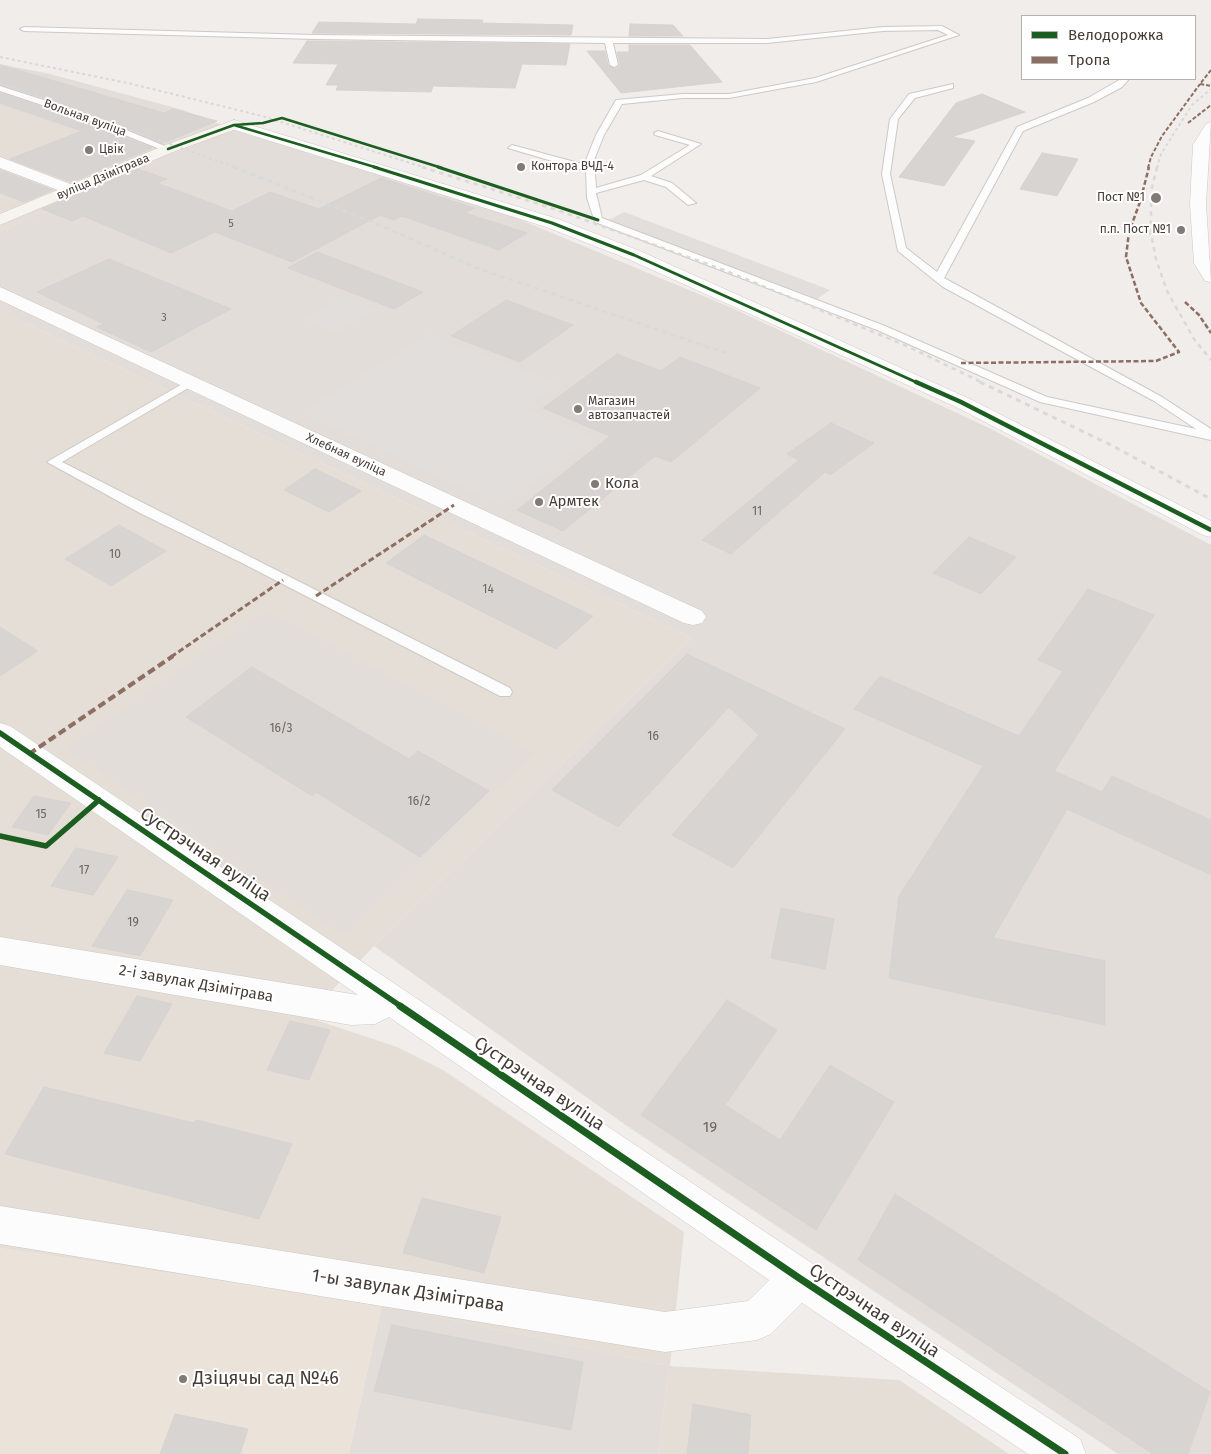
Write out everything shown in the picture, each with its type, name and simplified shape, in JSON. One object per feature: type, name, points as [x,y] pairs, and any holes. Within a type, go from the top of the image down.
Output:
[{"type":"street","name":"вуліца Дзімітрава","points":[[0,220],[168,149],[234,125],[428,182],[552,223],[634,255],[960,402],[1211,530]]},
{"type":"street","points":[[1211,127],[1201,145],[1198,204],[1202,263],[1211,278]]},
{"type":"street","points":[[0,162],[72,190]]},
{"type":"street","name":"Хлебная вуліца","points":[[0,293],[693,617]]},
{"type":"street","name":"Сустрэчная вуліца","points":[[0,733],[799,1278],[1065,1454]]},
{"type":"street","name":"2-і завулак Дзімітрава","points":[[0,951],[351,1010],[375,1010],[388,998]]},
{"type":"street","name":"1-ы завулак Дзімітрава","points":[[0,1225],[666,1332],[757,1320],[799,1278]]},
{"type":"lane","points":[[24,29],[315,37],[767,41],[884,29],[939,28],[955,35],[816,80],[729,96],[683,96],[619,102],[600,136],[590,160],[591,192],[598,220],[610,222],[807,298],[1044,400],[1211,435]]},
{"type":"lane","points":[[610,41],[608,44],[614,65]]},
{"type":"lane","points":[[939,278],[1020,129],[1091,100],[1119,85],[1124,80]]},
{"type":"lane","points":[[950,86],[912,96],[894,119],[886,174],[901,249],[939,278],[1158,399],[1211,435]]},
{"type":"lane","name":"Вольная вуліца","points":[[0,88],[87,117],[168,149]]},
{"type":"lane","points":[[591,192],[644,177],[698,144],[658,133]]},
{"type":"lane","points":[[512,148],[590,169]]},
{"type":"lane","points":[[644,177],[669,185],[691,203]]},
{"type":"lane","points":[[191,382],[53,462],[144,510],[249,561],[505,692]]},
{"type":"path","points":[[1129,232],[1151,234]]},
{"type":"path","points":[[0,836],[46,846],[99,800]]},
{"type":"shaded area","points":[[0,64],[50,74],[183,110],[240,132],[497,210],[732,308],[989,428],[1211,545],[1211,1454],[1118,1454],[627,1126],[374,946],[692,638],[0,311],[0,231],[161,163],[0,105]]},
{"type":"shaded area","points":[[0,104],[67,128],[162,163],[0,231]]},
{"type":"shaded area","points":[[624,212],[830,290],[817,299],[609,220]]},
{"type":"shaded area","points":[[342,297],[376,310],[336,333],[303,319]]},
{"type":"shaded area","points":[[0,311],[692,638],[374,946],[307,1017],[397,1047],[443,1070],[684,1232],[670,1366],[899,1380],[1009,1454],[658,1454],[669,1366],[382,1305],[0,1248]]},
{"type":"shaded area","points":[[430,334],[559,384],[523,408],[594,437],[502,506],[301,412]]},
{"type":"shaded area","points":[[267,610],[534,752],[345,936],[66,749]]},
{"type":"shaded area","name":"Дзіцячы сад №46","points":[[0,1248],[382,1305],[349,1454],[0,1454]]},
{"type":"shaded area","points":[[382,1305],[669,1366],[658,1454],[349,1454]]},
{"type":"building","points":[[418,19],[483,20],[482,23],[573,25],[571,35],[312,33],[319,22],[416,24]]},
{"type":"building","points":[[630,24],[673,25],[683,36],[629,36]]},
{"type":"building","points":[[307,41],[570,44],[566,65],[522,64],[515,88],[433,86],[431,92],[336,90],[338,85],[326,85],[338,64],[293,63]]},
{"type":"building","points":[[629,45],[690,45],[722,82],[621,93],[587,51],[605,51],[608,65],[615,69],[620,66],[617,52],[629,52]]},
{"type":"building","points":[[0,65],[164,113],[173,109],[217,121],[163,143],[91,113],[0,84]]},
{"type":"building","name":"Цвік","points":[[0,93],[83,121],[152,148],[71,182],[10,159],[82,131],[0,103]]},
{"type":"building","points":[[982,94],[1025,112],[952,137],[975,141],[944,186],[899,177],[956,103]]},
{"type":"building","points":[[1042,153],[1078,159],[1057,196],[1020,189]]},
{"type":"building","points":[[138,169],[167,179],[157,183],[232,211],[270,192],[319,209],[381,178],[474,208],[465,213],[527,233],[499,250],[402,216],[394,220],[380,215],[292,262],[215,232],[171,253],[83,216],[72,221],[42,209]]},
{"type":"building","points":[[0,170],[53,190],[24,202],[0,193]]},
{"type":"building","points":[[317,252],[423,292],[394,309],[288,268]]},
{"type":"building","points":[[109,259],[231,309],[151,352],[97,327],[104,324],[37,292]]},
{"type":"building","points":[[506,300],[573,325],[520,362],[451,336]]},
{"type":"building","points":[[617,354],[661,371],[680,357],[760,388],[671,462],[655,456],[563,531],[517,510],[610,436],[543,408]]},
{"type":"building","points":[[831,423],[874,443],[830,475],[825,472],[731,554],[702,540],[799,460],[787,454]]},
{"type":"building","points":[[315,469],[361,491],[329,512],[284,490]]},
{"type":"building","points":[[119,525],[166,551],[111,586],[65,559]]},
{"type":"building","points":[[424,535],[593,616],[556,649],[386,563]]},
{"type":"building","points":[[969,537],[1016,557],[981,594],[933,573]]},
{"type":"building","points":[[1088,589],[1154,615],[1054,771],[1102,792],[1112,776],[1211,820],[1211,875],[1067,809],[993,938],[1105,961],[1105,1025],[889,978],[899,896],[983,766],[854,709],[880,676],[1019,736],[1063,671],[1038,660]]},
{"type":"building","points":[[0,627],[38,651],[0,676]]},
{"type":"building","points":[[687,654],[845,729],[733,868],[672,835],[759,735],[729,707],[618,827],[552,790]]},
{"type":"building","points":[[252,667],[409,759],[418,751],[489,791],[420,857],[316,792],[312,796],[186,717]]},
{"type":"building","points":[[34,796],[71,803],[48,835],[12,827]]},
{"type":"building","points":[[76,848],[118,857],[93,895],[51,886]]},
{"type":"building","points":[[127,890],[173,900],[140,956],[92,946]]},
{"type":"building","points":[[781,908],[834,919],[825,969],[771,958]]},
{"type":"building","points":[[137,996],[172,1004],[140,1061],[104,1053]]},
{"type":"building","points":[[727,1000],[777,1030],[725,1105],[780,1140],[830,1065],[894,1102],[816,1230],[641,1115]]},
{"type":"building","points":[[290,1021],[330,1030],[309,1080],[267,1070]]},
{"type":"building","points":[[44,1087],[194,1123],[196,1120],[292,1144],[259,1219],[5,1154]]},
{"type":"building","points":[[895,1194],[1210,1392],[1188,1454],[1153,1454],[858,1260]]},
{"type":"building","points":[[422,1198],[501,1217],[484,1273],[403,1253]]},
{"type":"building","points":[[392,1325],[583,1362],[571,1430],[374,1391]]},
{"type":"building","points":[[693,1404],[751,1415],[748,1454],[687,1454]]},
{"type":"building","points":[[175,1414],[248,1429],[240,1454],[160,1454]]},
{"type":"railway","points":[[0,57],[132,84],[262,116],[426,168]]},
{"type":"railway","points":[[0,83],[237,168]]},
{"type":"railway","points":[[1157,168],[1161,154],[1192,105],[1211,89]]},
{"type":"railway","points":[[234,167],[377,224],[477,268],[726,353]]},
{"type":"railway","points":[[422,167],[557,210],[724,270],[907,346],[983,383]]},
{"type":"railway","points":[[1157,167],[1152,187],[1151,208],[1151,234],[1156,259],[1167,291],[1194,339],[1211,360]]},
{"type":"railway","points":[[980,382],[1111,445],[1211,499]]},
{"type":"marked path","points":[[1211,70],[1200,84],[1211,86]]},
{"type":"marked path","points":[[961,363],[1156,361],[1179,352],[1141,303],[1126,257],[1129,232],[1140,202],[1151,157],[1162,136],[1200,84]]},
{"type":"marked path","points":[[1188,123],[1211,105]]},
{"type":"marked path","points":[[1185,302],[1199,315],[1211,333]]},
{"type":"marked path","points":[[316,596],[454,505]]},
{"type":"marked path","points":[[29,754],[283,580]]},
{"type":"cycle path","points":[[168,149],[234,125],[263,123],[282,118],[552,203],[598,220]]},
{"type":"cycle path","points":[[234,125],[552,223],[634,255],[961,402],[1211,530]]},
{"type":"cycle path","points":[[0,733],[799,1278],[1065,1454]]},
{"type":"cycle path","points":[[0,836],[46,846],[99,800]]},
{"type":"place","name":"Цвік","points":[[89,150]]},
{"type":"place","name":"Контора ВЧД-4","points":[[521,167]]},
{"type":"place","name":"Пост №1","points":[[1156,198]]},
{"type":"place","name":"п.п. Пост №1","points":[[1181,230]]},
{"type":"place","name":"Магазин автозапчастей","points":[[578,409]]},
{"type":"place","name":"Кола","points":[[595,484]]},
{"type":"place","name":"Армтек","points":[[539,502]]},
{"type":"place","name":"Дзіцячы сад №46","points":[[183,1379]]}]
